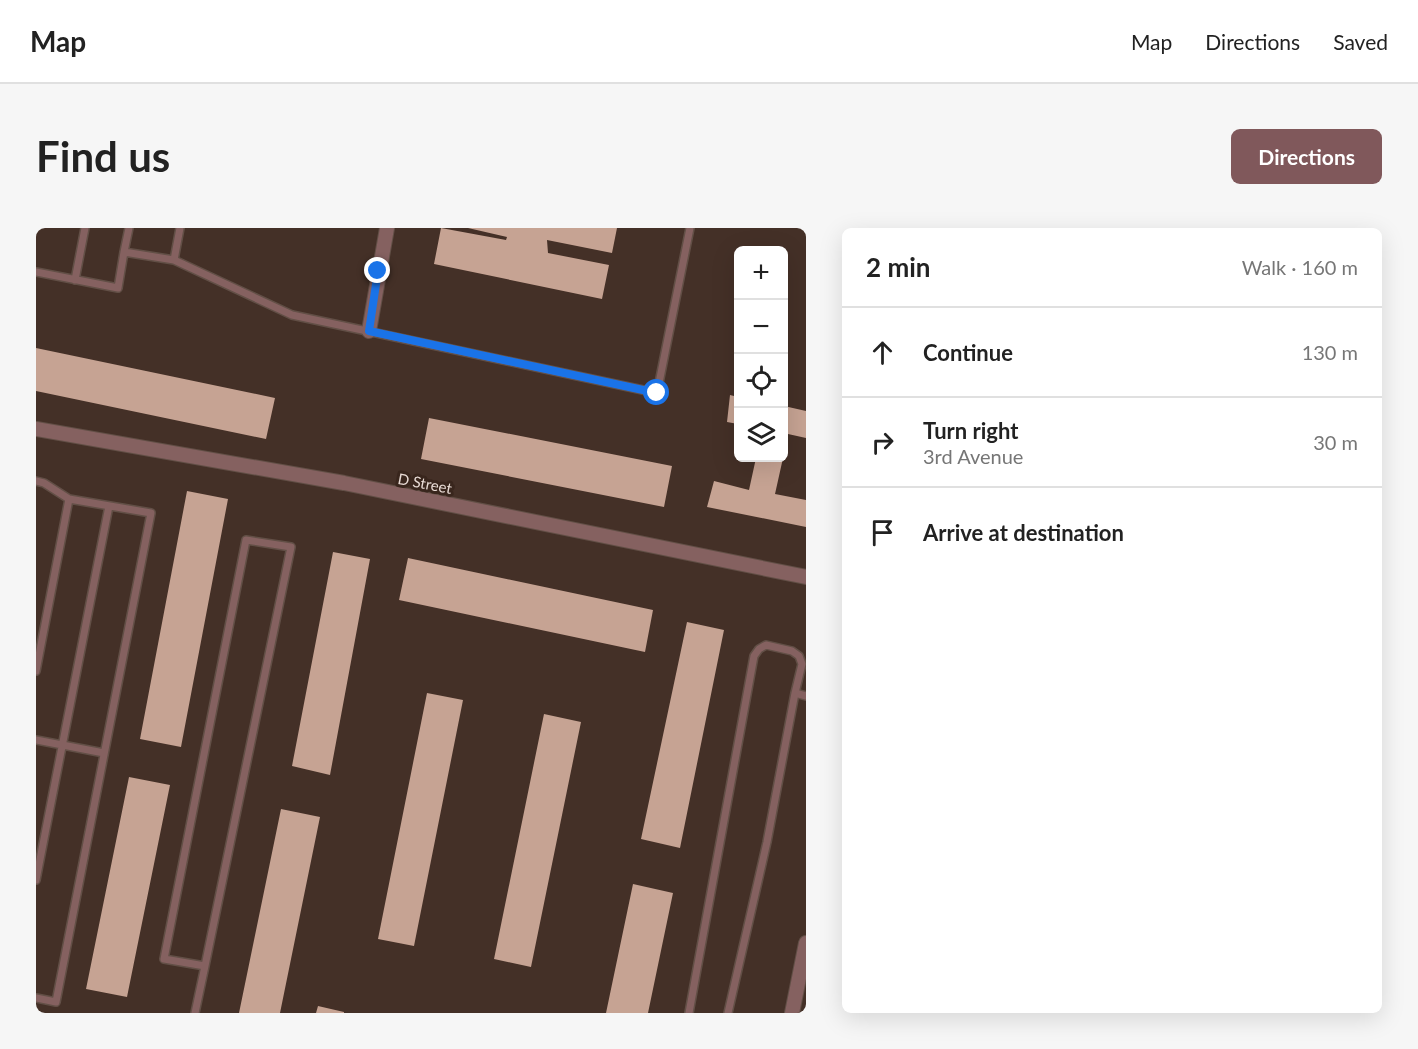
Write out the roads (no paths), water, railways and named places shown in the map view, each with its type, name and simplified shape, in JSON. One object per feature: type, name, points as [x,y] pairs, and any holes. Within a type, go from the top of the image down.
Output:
[{"type":"street","points":[[369,331],[387,228]]},
{"type":"street","name":"D Street","points":[[36,429],[345,483],[806,577]]},
{"type":"street","points":[[792,1013],[806,943]]},
{"type":"lane","points":[[75,280],[85,228]]},
{"type":"lane","points":[[36,272],[118,288],[129,228]]},
{"type":"lane","points":[[174,260],[180,228]]},
{"type":"lane","points":[[124,252],[174,260],[292,315],[657,393],[690,228]]},
{"type":"lane","points":[[36,481],[44,483],[69,499],[151,513],[56,1002],[36,998]]},
{"type":"lane","points":[[36,670],[69,499]]},
{"type":"lane","points":[[36,880],[108,506]]},
{"type":"lane","points":[[195,1013],[205,966],[291,547],[246,540],[164,959],[205,966]]},
{"type":"lane","points":[[689,1013],[754,656],[766,645],[792,651],[799,656],[802,664],[767,842],[728,1013]]},
{"type":"lane","points":[[795,693],[806,696]]},
{"type":"lane","points":[[36,740],[104,753]]}]
